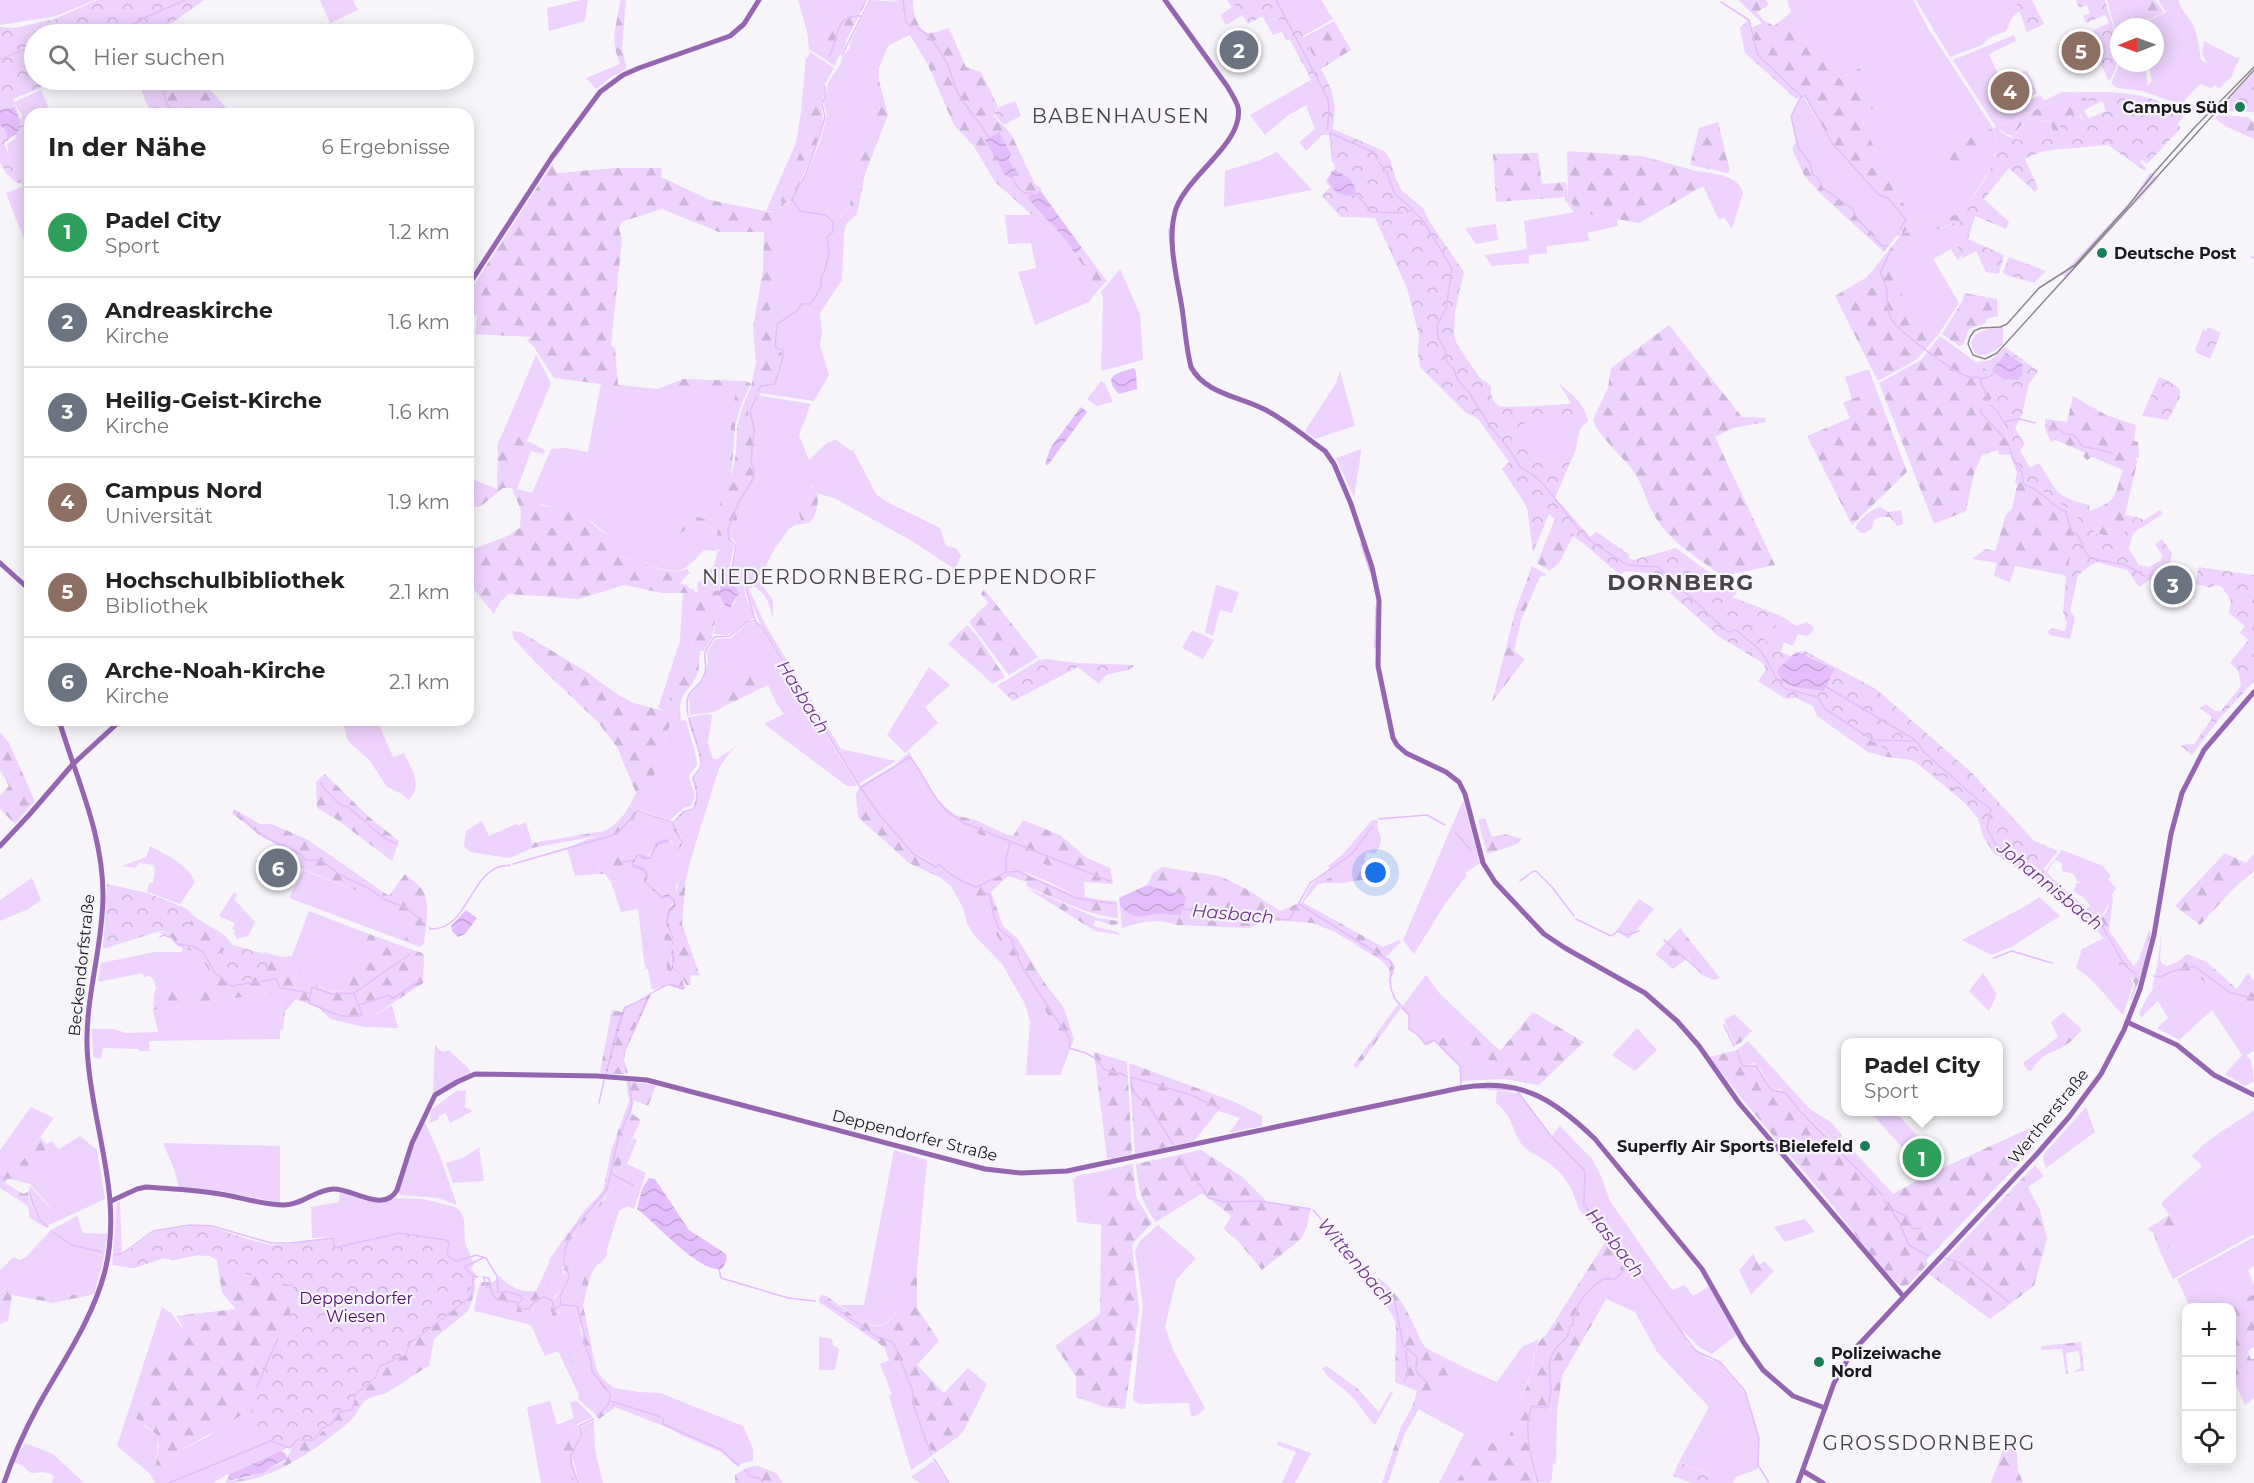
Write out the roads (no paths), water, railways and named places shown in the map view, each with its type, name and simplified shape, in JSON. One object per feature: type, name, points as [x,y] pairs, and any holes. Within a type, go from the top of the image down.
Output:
[{"type":"main road","points":[[474,277],[552,157],[591,101],[600,92],[623,75],[639,68],[730,36],[744,24],[759,0]]},
{"type":"main road","points":[[1165,0],[1226,85],[1235,100],[1238,112],[1238,121],[1232,134],[1181,196],[1173,220],[1173,249],[1191,365],[1206,385],[1269,411],[1325,451],[1331,458],[1351,504],[1375,580],[1379,604],[1378,666],[1396,743],[1406,753],[1446,772],[1459,782],[1465,794],[1483,863],[1495,882],[1544,934],[1645,993],[1677,1021],[1739,1103],[1903,1296]]},
{"type":"main road","points":[[0,563],[24,585]]},
{"type":"main road","name":"Wertherstraße","points":[[1798,1483],[1834,1383],[1849,1357],[2069,1117],[2101,1074],[2127,1022],[2149,960],[2171,834],[2182,793],[2204,750],[2254,692]]},
{"type":"main road","name":"Beckendorfstraße","points":[[4,1483],[25,1432],[86,1321],[100,1288],[109,1253],[111,1202],[90,1081],[86,1037],[87,1017],[100,939],[103,882],[92,820],[61,726]]},
{"type":"main road","points":[[0,846],[73,764],[114,726]]},
{"type":"main road","points":[[2127,1022],[2177,1045],[2214,1075],[2254,1095]]},
{"type":"main road","name":"Deppendorfer Straße","points":[[111,1202],[146,1187],[220,1194],[284,1205],[334,1189],[345,1190],[375,1200],[385,1199],[397,1190],[412,1143],[435,1095],[465,1077],[475,1074],[597,1076],[647,1080],[952,1161],[985,1169],[1021,1173],[1057,1173],[1463,1088],[1493,1085],[1526,1091],[1550,1101],[1579,1124],[1616,1163],[1702,1269],[1744,1343],[1763,1370],[1793,1396],[1825,1408]]},
{"type":"main road","points":[[1803,1471],[1823,1483]]},
{"type":"water","points":[[14,107],[20,122],[17,134],[7,139],[5,129],[0,125],[0,110]]},
{"type":"water","points":[[999,132],[1011,154],[1009,161],[1017,173],[1011,179],[1005,175],[985,140]]},
{"type":"water","points":[[1335,170],[1352,183],[1355,195],[1346,196],[1336,192],[1328,181],[1332,171]]},
{"type":"water","points":[[1040,190],[1082,248],[1075,254],[1065,239],[1028,199],[1030,195]]},
{"type":"water","points":[[2006,353],[2023,365],[2022,375],[2018,380],[2003,379],[1992,370]]},
{"type":"water","points":[[1134,368],[1137,389],[1119,394],[1114,388],[1112,379],[1117,373]]},
{"type":"water","points":[[1081,407],[1087,412],[1048,465],[1045,464],[1051,447]]},
{"type":"water","points":[[727,581],[734,585],[739,593],[730,608],[721,599],[720,592],[720,585]]},
{"type":"water","points":[[1799,653],[1834,669],[1824,691],[1795,687],[1783,681],[1779,676],[1778,669],[1794,654]]},
{"type":"water","points":[[690,717],[701,755],[701,766],[694,779],[698,794],[695,808],[685,812],[673,823],[683,842],[679,850],[670,842],[658,845],[650,859],[644,860],[638,856],[633,864],[645,868],[648,874],[646,882],[662,896],[668,894],[675,899],[676,905],[669,916],[668,923],[674,941],[672,946],[675,958],[673,967],[681,974],[685,988],[683,990],[668,985],[651,994],[625,1052],[624,1061],[623,1054],[647,997],[625,1009],[607,1074],[605,1074],[624,1007],[662,986],[672,984],[684,987],[680,975],[672,968],[671,950],[673,939],[668,930],[666,917],[673,901],[668,897],[662,899],[644,882],[645,872],[632,867],[631,863],[637,854],[649,857],[657,842],[667,839],[678,848],[681,842],[672,823],[683,811],[693,808],[696,793],[692,778],[700,766],[688,718]]},
{"type":"water","points":[[1147,885],[1187,896],[1181,915],[1135,916],[1120,906],[1119,898]]},
{"type":"water","points":[[466,910],[477,918],[465,934],[458,937],[452,931],[451,926]]},
{"type":"water","points":[[649,1178],[655,1179],[689,1230],[726,1254],[727,1260],[722,1269],[713,1268],[690,1255],[637,1209],[642,1189]]},
{"type":"water","points":[[281,1451],[286,1454],[287,1459],[270,1467],[266,1472],[228,1479],[229,1474]]},
{"type":"waterway","points":[[134,24],[185,0]]},
{"type":"waterway","points":[[842,55],[870,0]]},
{"type":"waterway","points":[[903,0],[906,22],[912,28]]},
{"type":"waterway","name":"Johannisbach","points":[[1276,0],[1328,99],[1327,130]]},
{"type":"waterway","points":[[1721,2],[1749,20],[1758,55],[1802,97],[1805,95],[1832,143],[1878,194],[1889,199],[1906,220],[1900,229]]},
{"type":"waterway","points":[[829,56],[841,23],[852,16],[861,16]]},
{"type":"waterway","points":[[917,28],[926,34],[938,49],[947,64],[959,95],[988,137]]},
{"type":"waterway","points":[[0,59],[24,50]]},
{"type":"waterway","points":[[758,391],[761,386],[775,384],[784,352],[775,346],[777,324],[797,311],[802,304],[810,304],[821,286],[821,277],[829,254],[827,237],[833,232],[833,222],[825,215],[800,211],[792,200],[806,173],[819,138],[825,117],[822,104],[825,98],[825,86]]},
{"type":"waterway","points":[[163,90],[169,108]]},
{"type":"waterway","points":[[1801,97],[1791,116],[1798,147],[1811,165],[1812,174],[1818,178],[1823,188],[1853,209],[1857,218],[1882,246],[1888,246]]},
{"type":"waterway","points":[[1330,133],[1373,152],[1377,159]]},
{"type":"waterway","name":"Johannisbach","points":[[1330,133],[1333,162]]},
{"type":"waterway","points":[[556,156],[564,145]]},
{"type":"waterway","points":[[1379,162],[1387,173],[1395,194],[1412,209]]},
{"type":"waterway","points":[[1013,178],[1015,184],[1024,193],[1034,195]]},
{"type":"waterway","name":"Johannisbach","points":[[1355,193],[1372,212],[1403,213]]},
{"type":"waterway","name":"Johannisbach","points":[[1407,212],[1412,210],[1421,218],[1452,268],[1446,309],[1437,325],[1438,337],[1445,350],[1447,362],[1454,369],[1457,379],[1468,391],[1521,468],[1537,478],[1585,536],[1625,564]]},
{"type":"waterway","points":[[1169,229],[1170,243]]},
{"type":"waterway","points":[[1891,250],[1880,273],[1886,285],[1891,318],[1903,332],[1940,360],[1962,374],[1979,377],[1988,400]]},
{"type":"waterway","points":[[1980,379],[1989,377],[1995,372]]},
{"type":"waterway","points":[[755,620],[743,578],[735,575],[732,569],[736,546],[729,539],[728,529],[739,502],[753,479],[754,470],[751,462],[754,429],[750,411],[756,396]]},
{"type":"waterway","points":[[1990,405],[1997,410],[2003,422],[2020,419],[2035,423]]},
{"type":"waterway","points":[[1982,410],[1980,412],[2008,442],[2013,458],[2022,473],[2024,485],[2035,489],[2066,512],[2071,531],[2078,536],[2090,558]]},
{"type":"waterway","points":[[2046,425],[2054,430],[2059,429],[2065,434],[2074,435],[2082,446],[2112,453]]},
{"type":"waterway","points":[[1361,544],[1370,571]]},
{"type":"waterway","points":[[2093,559],[2126,565],[2145,576]]},
{"type":"waterway","name":"Johannisbach","points":[[1627,565],[1658,567],[1728,632],[1736,630],[1761,651],[1771,668]]},
{"type":"waterway","points":[[2149,576],[2159,572]]},
{"type":"waterway","points":[[1375,648],[1376,607]]},
{"type":"waterway","name":"Hasbach","points":[[755,621],[761,626],[858,784],[879,814],[913,853],[936,867],[939,864],[956,878],[976,887],[1006,872],[1018,871],[1076,898],[1115,904]]},
{"type":"waterway","points":[[688,715],[688,699],[706,670],[705,653],[714,637],[730,636],[747,622],[755,621]]},
{"type":"waterway","name":"Johannisbach","points":[[1772,670],[1779,683],[1786,689],[1818,697],[1825,709],[1873,740],[1916,741],[1925,753],[1991,809],[1987,828],[1996,845],[2101,924],[2125,966],[2136,974]]},
{"type":"waterway","points":[[1825,686],[1915,740]]},
{"type":"waterway","points":[[861,787],[910,757],[938,801],[964,823],[1110,881]]},
{"type":"waterway","points":[[321,782],[339,804],[348,807],[384,838],[397,844]]},
{"type":"waterway","points":[[513,864],[617,834],[638,811],[672,822]]},
{"type":"waterway","points":[[234,812],[256,831],[276,843],[299,853],[306,860],[321,860],[340,875],[368,888],[386,900],[407,908],[425,924]]},
{"type":"waterway","points":[[1379,819],[1427,815],[1445,825]]},
{"type":"waterway","points":[[1299,903],[1310,883],[1352,854],[1372,827]]},
{"type":"waterway","points":[[1456,833],[1471,850]]},
{"type":"waterway","points":[[1006,871],[1010,843]]},
{"type":"waterway","points":[[623,862],[633,860]]},
{"type":"waterway","points":[[430,927],[430,929],[442,927],[451,922],[487,874],[498,867],[510,865]]},
{"type":"waterway","points":[[1520,881],[1536,871],[1552,887],[1574,916]]},
{"type":"waterway","name":"Wittenbach","points":[[980,885],[983,892],[990,895],[999,929],[1012,939],[1014,949],[1025,972],[1068,1034],[1069,1048],[1096,1059],[1105,1070],[1127,1077]]},
{"type":"waterway","name":"Hasbach","points":[[1183,909],[1289,920],[1299,904],[1389,959],[1394,967],[1390,978],[1391,989],[1395,999],[1409,1015],[1409,1029],[1425,1044],[1434,1040],[1460,1066],[1461,1085]]},
{"type":"waterway","points":[[1576,919],[1611,936],[1618,931],[1627,935],[1639,931]]},
{"type":"waterway","points":[[160,937],[163,935],[172,938],[177,944],[192,946],[203,952],[215,973],[231,986],[276,979],[280,988],[309,993]]},
{"type":"waterway","points":[[1664,940],[1701,972]]},
{"type":"waterway","points":[[1994,958],[2012,951],[2052,963]]},
{"type":"waterway","points":[[354,993],[362,1015],[341,1015],[309,1003],[312,987],[332,994],[354,993],[410,954]]},
{"type":"waterway","name":"Johannisbach","points":[[2154,976],[2160,977],[2194,966],[2229,992],[2254,999]]},
{"type":"waterway","points":[[359,1005],[389,995],[392,999],[421,980]]},
{"type":"waterway","points":[[1724,1025],[1734,1046]]},
{"type":"waterway","points":[[1737,1051],[1742,1066],[1756,1066],[1771,1090],[1786,1093],[1799,1110],[1883,1196]]},
{"type":"waterway","name":"Wittenbach","points":[[1173,1144],[1151,1109],[1132,1091],[1131,1077],[1191,1095],[1219,1108]]},
{"type":"waterway","points":[[599,1103],[604,1080]]},
{"type":"waterway","points":[[483,1277],[489,1278],[492,1294],[498,1300],[516,1302],[518,1307],[526,1309],[538,1299],[545,1297],[552,1301],[555,1309],[561,1305],[560,1297],[570,1276],[564,1264],[565,1249],[573,1230],[607,1189],[618,1140],[632,1105],[629,1081]]},
{"type":"waterway","name":"Hasbach","points":[[1476,1088],[1511,1090]]},
{"type":"waterway","name":"Hasbach","points":[[1518,1092],[1551,1136],[1585,1171],[1584,1205],[1612,1234],[1696,1351],[1720,1362],[1745,1391],[1759,1438],[1758,1465],[1769,1483]]},
{"type":"waterway","name":"Wittenbach","points":[[1181,1156],[1188,1173],[1202,1187],[1208,1198],[1224,1202],[1260,1201],[1310,1209]]},
{"type":"waterway","points":[[612,1174],[633,1185]]},
{"type":"waterway","points":[[0,1177],[8,1179]]},
{"type":"waterway","points":[[29,1192],[39,1219],[48,1227]]},
{"type":"waterway","points":[[1885,1201],[1899,1222],[1909,1245],[1928,1256]]},
{"type":"waterway","name":"Wittenbach","points":[[1313,1210],[1395,1302],[1403,1345],[1417,1357],[1416,1371],[1429,1385]]},
{"type":"waterway","points":[[1894,1210],[1907,1217],[1913,1229],[1921,1228]]},
{"type":"waterway","points":[[115,1255],[123,1253],[153,1231],[190,1225],[212,1226],[271,1243],[333,1238],[334,1248],[399,1233],[446,1240],[449,1243],[447,1255],[457,1262],[476,1255],[486,1258],[497,1276],[498,1292],[519,1295],[523,1299],[518,1304]]},
{"type":"waterway","points":[[51,1231],[72,1245],[102,1252]]},
{"type":"waterway","points":[[473,1276],[464,1267],[483,1258]]},
{"type":"waterway","points":[[1945,1258],[1960,1263],[2009,1302]]},
{"type":"waterway","points":[[1538,1483],[1529,1444],[1528,1424],[1532,1406],[1545,1408],[1549,1406],[1551,1358],[1555,1349],[1570,1331],[1573,1318],[1584,1297],[1603,1279],[1615,1279],[1629,1261]]},
{"type":"waterway","points":[[719,1269],[721,1278],[788,1298],[815,1301]]},
{"type":"waterway","points":[[169,1483],[271,1441],[290,1448],[297,1440],[314,1440],[322,1429],[332,1423],[339,1412],[352,1410],[356,1394],[376,1378],[380,1366],[405,1355],[411,1343],[469,1298],[472,1293],[473,1276],[478,1277]]},
{"type":"waterway","points":[[484,1278],[486,1287],[490,1288]]},
{"type":"waterway","points":[[825,1301],[877,1337],[894,1344],[912,1389],[914,1407],[931,1454]]},
{"type":"waterway","points":[[562,1305],[577,1306],[592,1371],[611,1395],[608,1405],[597,1416]]},
{"type":"waterway","points":[[257,1386],[278,1338]]},
{"type":"waterway","name":"Wittenbach","points":[[1404,1382],[1408,1374],[1406,1351]]},
{"type":"waterway","points":[[611,1401],[661,1417]]},
{"type":"waterway","points":[[578,1483],[571,1463],[571,1455],[581,1436],[579,1426],[593,1419]]},
{"type":"waterway","points":[[663,1419],[663,1424],[722,1450],[739,1466]]},
{"type":"waterway","points":[[934,1459],[949,1483]]},
{"type":"waterway","points":[[744,1470],[749,1476],[759,1478],[763,1483]]},
{"type":"tram line","points":[[2254,67],[2194,128],[2075,265],[2039,288],[2007,324],[1974,331],[1968,344],[1973,355],[1985,359],[1997,353],[2254,70]]},
{"type":"place","name":"Andreaskirche","points":[[1239,50]]},
{"type":"place","name":"Hochschulbibliothek","points":[[2081,51]]},
{"type":"place","name":"Campus Nord","points":[[2010,91]]},
{"type":"place","name":"Campus Süd","points":[[2240,107]]},
{"type":"place","name":"Deutsche Post","points":[[2102,253]]},
{"type":"place","name":"Heilig-Geist-Kirche","points":[[2173,585]]},
{"type":"place","name":"Arche-Noah-Kirche","points":[[278,868]]},
{"type":"place","name":"Superfly Air Sports Bielefeld","points":[[1865,1146]]},
{"type":"place","name":"Padel City","points":[[1922,1158]]},
{"type":"place","name":"Polizeiwache Nord","points":[[1819,1362]]},
{"type":"district","name":"BABENHAUSEN","points":[[1121,116]]},
{"type":"district","name":"NIEDERDORNBERG-DEPPENDORF","points":[[900,577]]},
{"type":"district","name":"DORNBERG","points":[[1681,582]]},
{"type":"district","name":"GROSSDORNBERG","points":[[1929,1443]]},
{"type":"park label","name":"Deppendorfer Wiesen","points":[[356,1307]]}]
